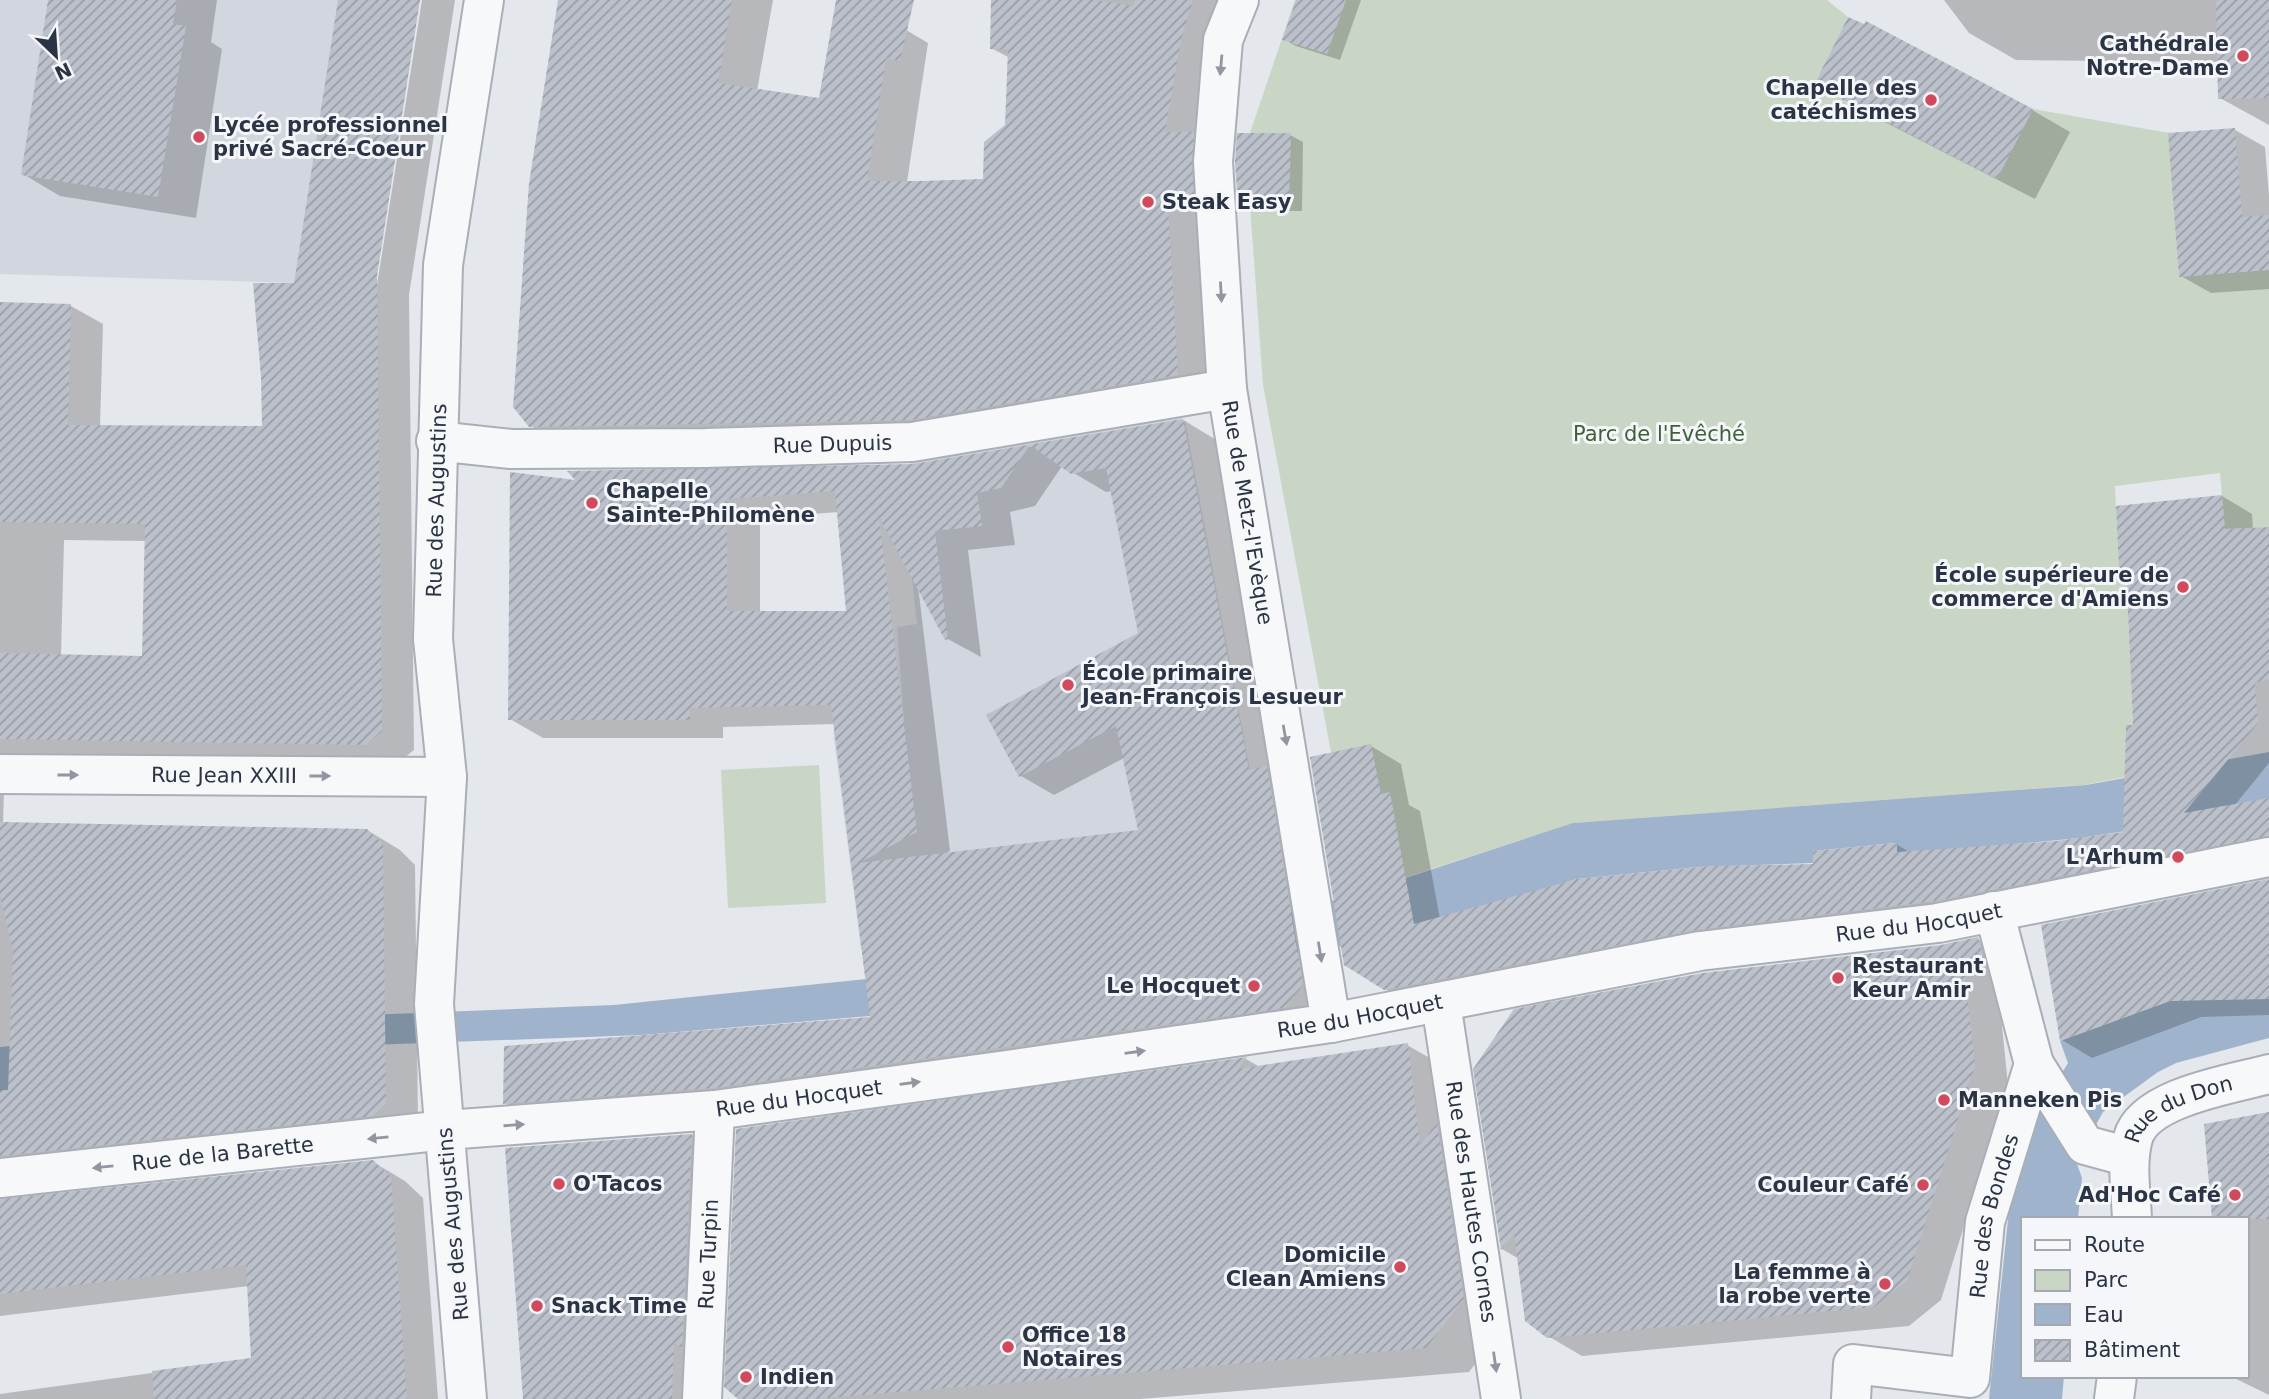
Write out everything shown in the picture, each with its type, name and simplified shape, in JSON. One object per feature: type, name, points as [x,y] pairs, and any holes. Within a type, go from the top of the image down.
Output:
[{"type":"street","name":"Rue des Augustins","points":[[467,1399],[434,1004],[447,777],[433,639],[436,441],[443,265],[484,0]]},
{"type":"street","name":"Rue de Metz-l'Evèque","points":[[1239,0],[1223,40],[1213,162],[1227,389],[1331,1023]]},
{"type":"street","name":"Rue Dupuis","points":[[436,441],[512,449],[706,448],[912,442],[1227,389]]},
{"type":"street","name":"Rue Jean XXIII","points":[[0,774],[447,777]]},
{"type":"street","name":"Rue du Hocquet","points":[[446,1130],[715,1110],[1331,1023],[1700,951],[1938,923],[2269,857]]},
{"type":"street","points":[[1994,911],[2034,1064],[2085,1145],[2129,1157]]},
{"type":"street","name":"Rue des Hautes Cornes","points":[[1441,1003],[1501,1399]]},
{"type":"street","name":"Rue des Bondes","points":[[1851,1399],[1853,1364],[1970,1378],[1985,1222],[2034,1064]]},
{"type":"street","name":"Rue du Don","points":[[2132,1217],[2129,1157],[2134,1135],[2146,1115],[2175,1100],[2269,1073]]},
{"type":"street","name":"Rue Turpin","points":[[702,1399],[715,1110]]},
{"type":"street","name":"Rue de la Barette","points":[[0,1178],[446,1130]]},
{"type":"street","points":[[2114,1399],[2117,1378]]},
{"type":"shaded area","name":"Lycée professionnel privé Sacré-Coeur","points":[[0,0],[420,0],[294,283],[0,274]]},
{"type":"shaded area","name":"École primaire Jean-François Lesueur","points":[[1173,413],[1185,420],[1260,825],[922,942],[861,949],[833,731],[904,722],[897,627],[917,624],[907,534],[918,516],[910,460]]},
{"type":"green space","name":"Parc de l'Evêché","points":[[1295,0],[1827,0],[1848,17],[1816,81],[1830,88],[1828,92],[1997,179],[2033,109],[2169,133],[2179,276],[2269,270],[2269,527],[2225,529],[2220,473],[2115,486],[2119,567],[2126,568],[2133,725],[2126,726],[2125,777],[2084,785],[1574,823],[1357,893],[1263,385],[1250,205],[1250,133]]},
{"type":"green space","points":[[819,765],[826,903],[728,908],[721,770]]},
{"type":"water","points":[[2269,752],[2269,798],[2139,829],[2080,838],[1897,855],[1896,843],[1813,851],[1813,863],[1698,867],[1577,879],[1369,942],[894,1014],[642,1035],[344,1046],[0,1091],[0,1047],[342,1016],[614,1005],[925,973],[1276,916],[1360,893],[1573,823],[2086,785]]},
{"type":"water","points":[[2269,993],[2269,1038],[2176,1063],[2158,1072],[2103,1112],[2076,1161],[2082,1178],[2078,1217],[2021,1217],[2021,1378],[2064,1378],[2062,1399],[1989,1399],[2011,1192],[2038,1112],[2068,1063],[2060,1041],[2170,1001]]},
{"type":"building","points":[[48,0],[177,0],[173,24],[186,26],[158,197],[21,175]]},
{"type":"building","points":[[338,0],[420,0],[377,276],[382,731],[366,745],[0,739],[0,653],[142,656],[145,524],[0,522],[0,302],[71,304],[68,425],[262,426],[253,283],[294,283]]},
{"type":"building","points":[[558,0],[732,0],[718,83],[819,98],[836,0],[914,0],[900,61],[886,58],[867,181],[920,181],[983,179],[984,142],[1005,125],[1008,50],[990,49],[991,0],[1095,0],[1133,6],[1135,0],[1193,0],[1181,40],[1165,132],[1194,132],[1194,204],[1168,204],[1178,375],[910,420],[529,427],[513,407],[529,183]]},
{"type":"building","points":[[1296,0],[1346,0],[1327,54],[1282,40]]},
{"type":"building","points":[[2216,0],[2269,0],[2269,98],[2218,99]]},
{"type":"building","name":"Chapelle des catéchismes","points":[[1848,17],[1864,24],[1866,21],[2033,109],[1997,179],[1828,92],[1830,88],[1816,81]]},
{"type":"building","points":[[2235,128],[2242,217],[2269,215],[2269,270],[2179,277],[2168,133]]},
{"type":"building","points":[[1237,133],[1291,133],[1289,205],[1238,205],[1235,162]]},
{"type":"building","points":[[1183,419],[1249,770],[1267,766],[1303,985],[1285,1008],[713,1088],[503,1104],[504,1046],[870,1017],[831,705],[690,708],[690,720],[508,720],[510,472],[575,480],[567,471],[913,464]],"holes":[[[1030,445],[1071,474],[1106,468],[1138,633],[986,715],[1019,777],[1116,726],[1138,830],[859,863],[917,832],[879,517],[945,640],[948,639],[935,531],[982,526],[977,493],[1001,488]],[[835,491],[846,611],[727,611],[727,499]]]},
{"type":"building","points":[[2222,495],[2225,529],[2269,527],[2269,680],[2255,682],[2258,723],[2184,813],[2269,798],[2269,836],[1935,901],[1696,930],[1384,990],[1344,965],[1310,757],[1371,744],[1381,794],[1390,792],[1414,924],[1577,879],[1709,866],[1813,864],[1813,851],[1897,843],[1897,852],[2056,841],[2123,832],[2126,725],[2133,725],[2126,568],[2119,568],[2116,506]]},
{"type":"building","points":[[0,822],[367,829],[383,844],[386,1103],[374,1116],[0,1156],[0,1091],[8,1090],[13,951],[0,895]]},
{"type":"building","points":[[2269,879],[2269,999],[2170,1001],[2060,1041],[2041,925]]},
{"type":"building","points":[[1978,937],[1987,972],[1965,977],[1975,1065],[1907,1281],[1874,1307],[1547,1338],[1525,1321],[1514,1233],[1501,1250],[1473,1069],[1514,1009],[1703,973],[1941,945]]},
{"type":"building","points":[[1408,1043],[1420,1146],[1437,1122],[1464,1299],[1426,1348],[815,1399],[738,1399],[724,1387],[736,1129],[1247,1057],[1238,1069]]},
{"type":"building","points":[[2269,1112],[2269,1219],[2212,1217],[2204,1124]]},
{"type":"building","points":[[692,1134],[682,1349],[674,1342],[672,1399],[523,1399],[505,1148]]},
{"type":"building","points":[[373,1160],[391,1177],[407,1399],[154,1399],[152,1371],[251,1358],[246,1265],[0,1294],[0,1199]]},
{"type":"place","name":"Cathédrale Notre-Dame","points":[[2243,56]]},
{"type":"place","name":"Chapelle des catéchismes","points":[[1931,100]]},
{"type":"place","name":"Lycée professionnel privé Sacré-Coeur","points":[[199,137]]},
{"type":"place","name":"Steak Easy","points":[[1148,202]]},
{"type":"place","name":"Chapelle Sainte-Philomène","points":[[592,503]]},
{"type":"place","name":"École supérieure de commerce d'Amiens","points":[[2183,587]]},
{"type":"place","name":"École primaire Jean-François Lesueur","points":[[1068,685]]},
{"type":"place","name":"L'Arhum","points":[[2178,857]]},
{"type":"place","name":"Restaurant Keur Amir","points":[[1838,978]]},
{"type":"place","name":"Le Hocquet","points":[[1254,986]]},
{"type":"place","name":"Manneken Pis","points":[[1944,1100]]},
{"type":"place","name":"O'Tacos","points":[[559,1184]]},
{"type":"place","name":"Couleur Café","points":[[1923,1185]]},
{"type":"place","name":"Ad'Hoc Café","points":[[2235,1195]]},
{"type":"place","name":"Domicile Clean Amiens","points":[[1400,1267]]},
{"type":"place","name":"La femme à la robe verte","points":[[1885,1284]]},
{"type":"place","name":"Snack Time","points":[[537,1306]]},
{"type":"place","name":"Office 18 Notaires","points":[[1008,1347]]},
{"type":"place","name":"Indien","points":[[746,1377]]}]
